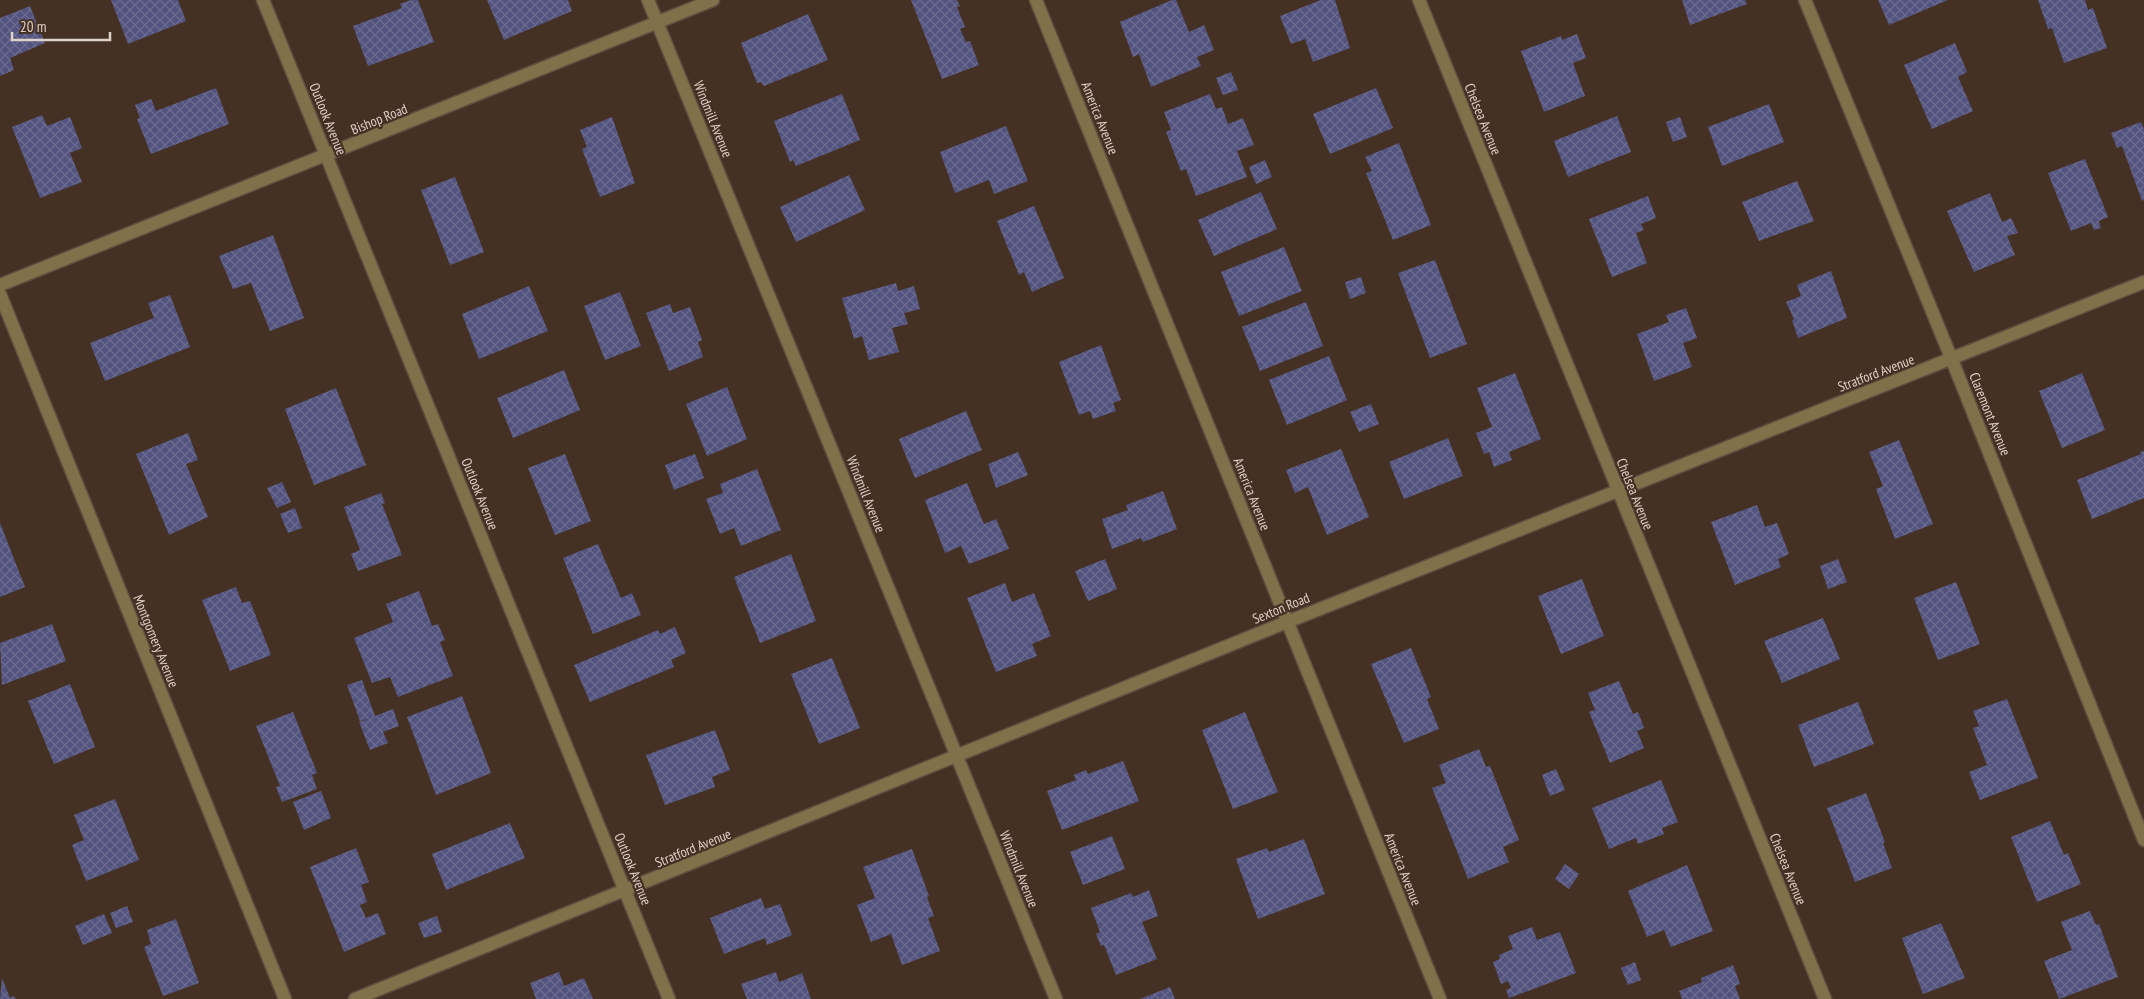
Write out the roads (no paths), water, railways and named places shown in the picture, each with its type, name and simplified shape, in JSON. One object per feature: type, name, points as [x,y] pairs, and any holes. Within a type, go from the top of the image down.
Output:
[{"type":"street","name":"Outlook Avenue","points":[[264,0],[670,999]]},
{"type":"street","name":"Windmill Avenue","points":[[648,0],[1056,999]]},
{"type":"street","name":"Bishop Road","points":[[0,285],[327,156],[713,0]]},
{"type":"street","name":"America Avenue","points":[[1036,0],[1440,999]]},
{"type":"street","name":"Chelsea Avenue","points":[[1419,0],[1825,999]]},
{"type":"street","name":"Claremont Avenue","points":[[1805,0],[1952,360],[2144,840]]},
{"type":"street","name":"Stratford Avenue","points":[[1618,490],[1952,360],[2144,282]]},
{"type":"street","name":"Montgomery Avenue","points":[[0,294],[285,999]]},
{"type":"street","name":"Sexton Road","points":[[957,757],[1618,490]]},
{"type":"street","name":"Stratford Avenue","points":[[355,999],[957,757]]}]
